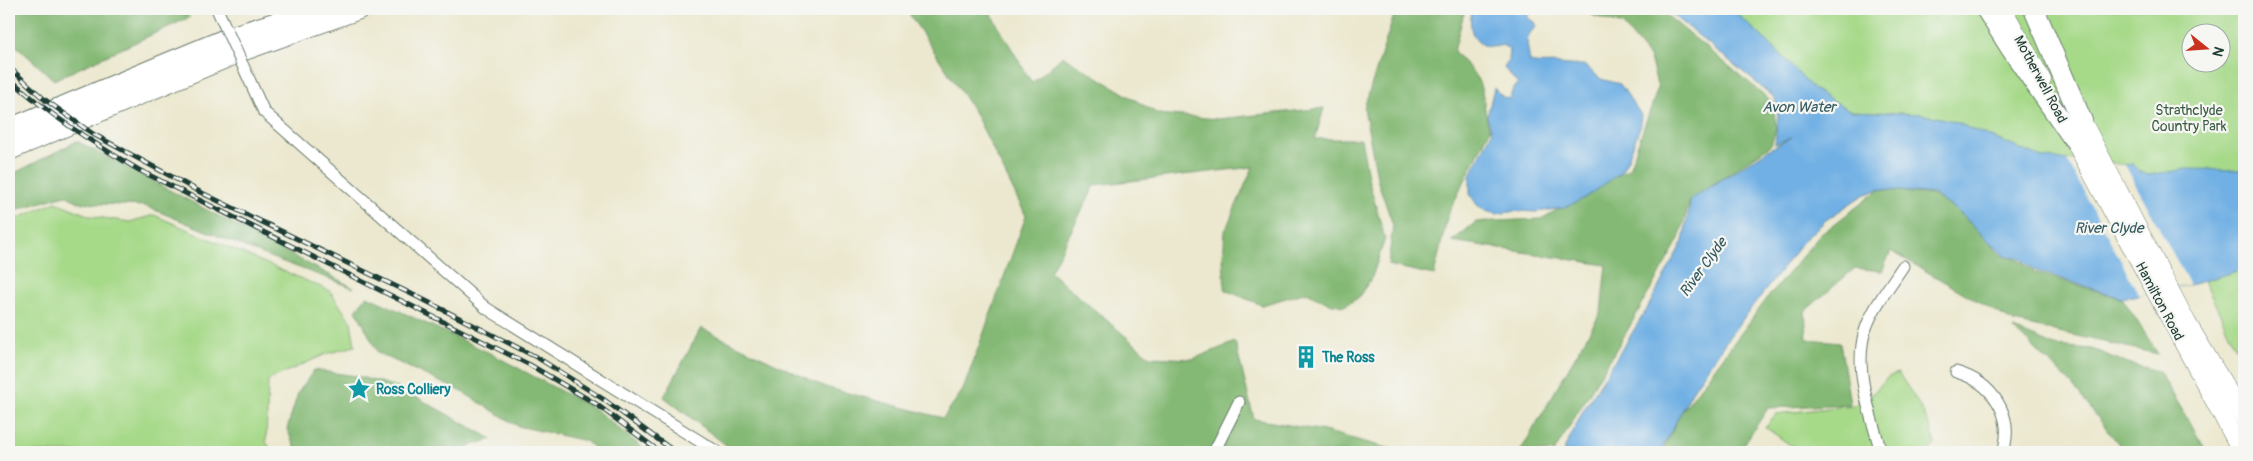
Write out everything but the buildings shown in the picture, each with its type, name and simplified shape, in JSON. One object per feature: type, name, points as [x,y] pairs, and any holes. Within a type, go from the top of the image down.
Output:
[{"type":"highway","points":[[9,129],[233,36],[319,9]]},
{"type":"highway","points":[[9,150],[244,50],[359,9]]},
{"type":"highway","points":[[1986,9],[2082,138]]},
{"type":"highway","points":[[2034,9],[2082,138]]},
{"type":"main road","name":"Motherwell Road","points":[[2003,9],[2082,138]]},
{"type":"main road","name":"Motherwell Road","points":[[2024,9],[2082,138]]},
{"type":"main road","name":"Hamilton Road","points":[[2082,138],[2181,326],[2242,452]]},
{"type":"main road","name":"Hamilton Road","points":[[2181,326],[2244,418]]},
{"type":"street","points":[[217,9],[264,112],[486,308],[717,452]]},
{"type":"street","points":[[1881,452],[1862,371],[1862,345],[1866,328],[1880,300],[1903,266]]},
{"type":"street","points":[[1956,372],[1969,375],[1982,384],[1997,399],[2006,425],[2003,452]]},
{"type":"street","points":[[1214,452],[1239,402]]},
{"type":"green space","points":[[9,9],[174,9],[190,17],[54,80],[9,39]]},
{"type":"green space","points":[[906,9],[988,9],[1032,83],[1063,56],[1158,114],[1218,119],[1324,108],[1315,139],[1361,139],[1369,182],[1385,239],[1372,277],[1358,298],[1344,306],[1328,303],[1307,292],[1262,305],[1225,290],[1223,258],[1225,231],[1253,167],[1095,185],[1050,272],[1150,357],[1193,359],[1235,342],[1254,419],[1324,431],[1402,452],[735,452],[664,397],[701,328],[825,387],[943,418],[963,390],[1026,216],[975,113]]},
{"type":"green space","points":[[1396,9],[1465,9],[1454,51],[1472,71],[1480,84],[1490,130],[1448,214],[1434,275],[1388,265],[1393,225],[1378,182],[1364,108]]},
{"type":"green space","points":[[1587,9],[1659,9],[1773,102],[1776,128],[1771,145],[1690,200],[1679,239],[1627,331],[1554,452],[1520,452],[1601,312],[1606,265],[1452,241],[1476,222],[1541,219],[1629,169],[1658,88],[1650,58],[1623,25],[1591,15]]},
{"type":"green space","name":"Strathclyde Country Park","points":[[1732,9],[2244,9],[2244,365],[2154,175],[2142,173],[2133,164],[2125,165],[2042,158],[1950,120],[1920,114],[1851,111],[1813,89],[1772,46]]},
{"type":"green space","points":[[77,141],[354,288],[267,256],[145,206],[81,203],[65,195],[9,212],[9,176]]},
{"type":"green space","points":[[1880,189],[1932,195],[1954,207],[2001,255],[2021,261],[2034,272],[2123,299],[2158,354],[2014,322],[1891,251],[1882,271],[1855,268],[1805,311],[1807,339],[1840,342],[1850,404],[1768,408],[1739,452],[1662,452],[1680,414],[1769,296],[1820,235]]},
{"type":"green space","points":[[56,202],[90,216],[130,222],[154,215],[330,291],[351,322],[355,346],[326,354],[268,380],[266,442],[273,452],[9,452],[9,222]]},
{"type":"green space","points":[[367,296],[492,354],[596,410],[648,452],[598,452],[586,441],[518,426],[464,393],[378,353],[356,310]]},
{"type":"green space","points":[[2014,329],[2055,346],[2092,349],[2130,364],[2159,371],[2207,452],[2125,452],[2068,380]]},
{"type":"green space","points":[[314,370],[356,376],[398,387],[492,439],[451,452],[297,452],[287,429],[298,393]]},
{"type":"green space","points":[[1898,373],[1915,398],[1933,436],[1935,445],[1928,452],[1800,452],[1765,427],[1776,414],[1854,405],[1872,394],[1888,377]]},
{"type":"water","points":[[1473,9],[1534,9],[1528,14],[1528,18],[1534,22],[1536,27],[1528,39],[1530,62],[1584,65],[1601,79],[1620,84],[1641,115],[1640,127],[1621,172],[1585,198],[1564,208],[1536,212],[1516,211],[1496,214],[1486,211],[1477,205],[1470,194],[1470,176],[1492,132],[1487,117],[1494,88],[1503,97],[1510,99],[1512,91],[1518,84],[1504,68],[1508,61],[1509,49],[1502,45],[1486,46],[1475,38],[1471,25]]},
{"type":"water","name":"River Clyde","points":[[1666,9],[1732,9],[1772,46],[1813,89],[1851,111],[1920,114],[1950,120],[2042,158],[2125,165],[2133,164],[2141,172],[2148,175],[2187,169],[2244,170],[2244,269],[2190,285],[2122,298],[2034,270],[2021,259],[2003,255],[1960,213],[1933,194],[1880,189],[1863,195],[1826,220],[1805,239],[1729,337],[1694,388],[1660,452],[1563,452],[1583,411],[1647,309],[1683,241],[1691,199],[1792,137],[1775,144],[1778,115],[1775,98]]},
{"type":"pier","points":[[2067,160],[2125,165],[2190,285],[2139,295]]},
{"type":"railway","points":[[9,67],[44,99],[93,134],[200,192],[426,301],[538,358],[603,399],[675,452]]},
{"type":"railway","points":[[9,78],[72,128],[139,170],[530,365],[596,404],[660,452]]},
{"type":"place","name":"The Ross","points":[[1306,357]]},
{"type":"place","name":"Ross Colliery","points":[[359,389]]},
{"type":"water label","name":"Avon Water","points":[[1799,107]]}]
